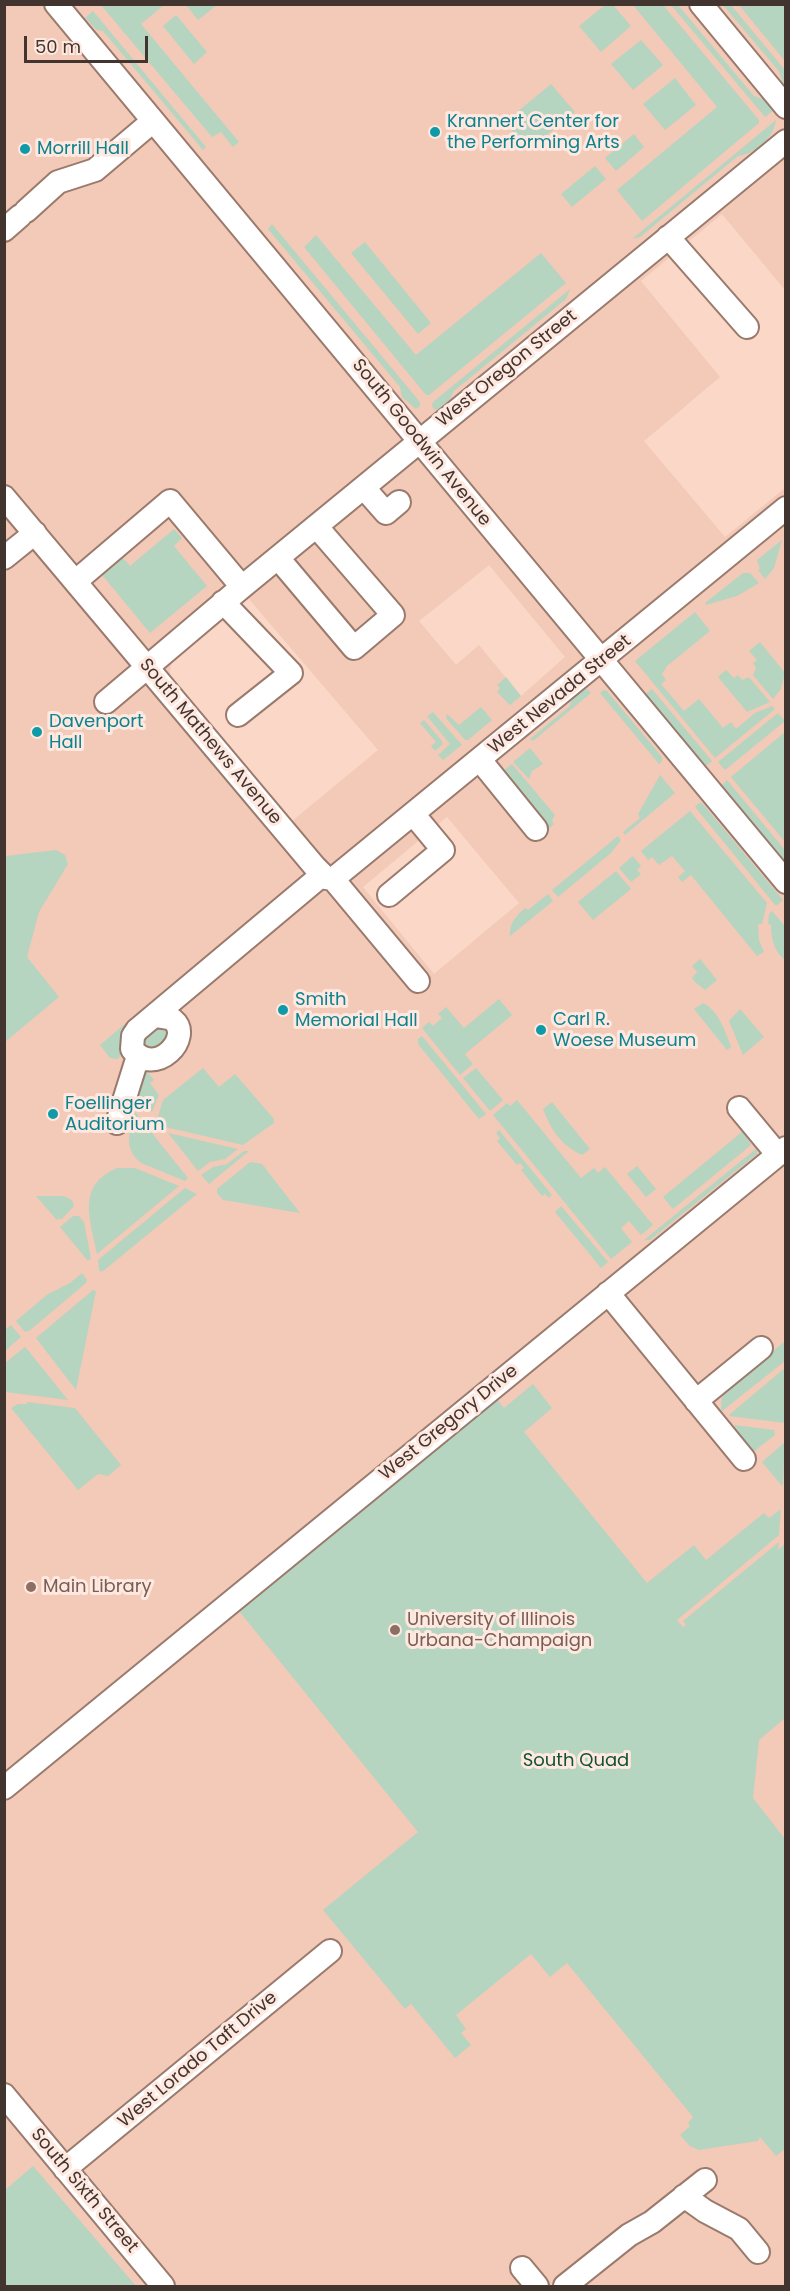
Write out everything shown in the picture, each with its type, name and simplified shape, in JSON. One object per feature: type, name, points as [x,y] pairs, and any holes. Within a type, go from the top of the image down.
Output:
[{"type":"street","name":"South Goodwin Avenue","points":[[56,4],[786,882]]},
{"type":"street","points":[[701,4],[786,107]]},
{"type":"street","points":[[17,219],[58,182],[95,170],[153,121]]},
{"type":"street","name":"West Oregon Street","points":[[106,702],[223,602],[786,141]]},
{"type":"street","points":[[668,237],[747,327]]},
{"type":"street","points":[[364,488],[386,513],[399,502]]},
{"type":"street","name":"South Mathews Avenue","points":[[4,497],[146,666],[418,981]]},
{"type":"street","points":[[76,581],[170,501],[242,587]]},
{"type":"street","name":"West Nevada Street","points":[[154,1016],[328,877],[414,814],[786,508]]},
{"type":"street","points":[[278,558],[354,648],[393,615],[316,526]]},
{"type":"street","points":[[4,558],[35,533]]},
{"type":"street","points":[[223,602],[291,673],[238,715]]},
{"type":"street","points":[[480,760],[536,830]]},
{"type":"street","points":[[389,895],[443,850],[414,814]]},
{"type":"street","points":[[154,1016],[172,1020],[178,1027],[180,1035],[177,1044],[158,1060],[144,1060],[132,1049],[133,1036],[154,1016]]},
{"type":"street","points":[[117,1123],[138,1056]]},
{"type":"street","points":[[740,1108],[782,1151]]},
{"type":"street","name":"West Gregory Drive","points":[[4,1788],[782,1151]]},
{"type":"street","points":[[608,1293],[744,1459]]},
{"type":"street","points":[[696,1401],[761,1348]]},
{"type":"street","name":"West Lorado Taft Drive","points":[[66,2169],[330,1950]]},
{"type":"street","name":"South Sixth Street","points":[[4,2095],[164,2286]]},
{"type":"street","points":[[565,2286],[628,2235],[652,2222],[705,2180]]},
{"type":"street","points":[[684,2196],[705,2211],[739,2229],[758,2252]]},
{"type":"street","points":[[522,2268],[537,2286]]},
{"type":"shaded area","name":"University of Illinois Urbana-Champaign","points":[[5,5],[785,5],[785,290],[722,214],[641,281],[720,377],[644,441],[725,537],[785,488],[785,2286],[5,2286]],"holes":[[[489,565],[565,657],[521,696],[479,645],[456,665],[419,621]],[[248,598],[378,750],[291,822],[170,675],[171,662]],[[447,817],[519,903],[434,974],[363,887]]]},
{"type":"green space","points":[[101,5],[164,5],[141,24],[239,142],[233,147],[221,132],[212,137]]},
{"type":"green space","points":[[186,5],[217,5],[198,20]]},
{"type":"green space","points":[[605,5],[613,5],[631,26],[601,52],[579,26]]},
{"type":"green space","points":[[633,5],[663,5],[759,120],[759,123],[642,221],[617,190],[717,107]]},
{"type":"green space","points":[[671,5],[678,5],[754,96],[763,99],[773,111],[765,117]]},
{"type":"green space","points":[[723,5],[731,5],[785,70],[785,89],[778,70]]},
{"type":"green space","points":[[739,5],[785,5],[785,61]]},
{"type":"green space","points":[[93,11],[206,147],[203,150],[103,31],[97,30],[85,18]]},
{"type":"green space","points":[[176,15],[207,52],[194,64],[163,26]]},
{"type":"green space","points":[[641,40],[663,65],[633,90],[611,64]]},
{"type":"green space","points":[[675,78],[696,105],[665,130],[643,104]]},
{"type":"green space","points":[[551,84],[575,112],[528,150],[505,122]]},
{"type":"green space","points":[[776,120],[772,133],[763,144],[751,152],[738,156],[640,237],[632,239]]},
{"type":"green space","points":[[634,134],[644,147],[616,171],[605,158]]},
{"type":"green space","points":[[595,166],[606,179],[572,207],[561,194]]},
{"type":"green space","points":[[272,224],[420,402],[420,406],[416,409],[402,397],[400,387],[268,229]]},
{"type":"green space","points":[[316,235],[416,355],[541,253],[566,283],[429,395],[426,395],[304,247]]},
{"type":"green space","points":[[365,242],[431,323],[418,334],[351,253]]},
{"type":"green space","points":[[570,289],[566,299],[454,391],[450,399],[436,411],[432,406],[433,402]]},
{"type":"green space","points":[[174,529],[182,538],[174,546],[207,586],[150,633],[98,570],[119,553],[130,566]]},
{"type":"green space","points":[[782,540],[774,568],[765,579],[758,570],[760,569],[757,560]]},
{"type":"green space","points":[[743,573],[750,573],[759,583],[737,596],[706,605],[705,603]]},
{"type":"green space","points":[[695,612],[710,631],[667,666],[662,674],[666,680],[661,684],[684,711],[699,699],[723,728],[731,722],[736,729],[755,713],[772,706],[775,709],[715,758],[635,661]]},
{"type":"green space","points":[[760,642],[785,673],[781,689],[773,699],[753,675],[756,668],[753,663],[757,660],[749,651]]},
{"type":"green space","points":[[726,670],[734,678],[738,675],[742,680],[749,677],[770,702],[747,712],[718,677]]},
{"type":"green space","points":[[506,677],[521,696],[510,705],[497,692],[500,688],[497,685]]},
{"type":"green space","points":[[585,687],[591,693],[533,741],[530,739],[570,706],[572,696]]},
{"type":"green space","points":[[652,689],[712,761],[706,766],[645,694]]},
{"type":"green space","points":[[604,690],[662,757],[659,764],[600,693]]},
{"type":"green space","points":[[481,707],[492,720],[468,740],[465,740],[446,718],[447,714],[459,725]]},
{"type":"green space","points":[[433,712],[462,745],[443,760],[438,755],[450,744],[427,716]]},
{"type":"green space","points":[[778,713],[785,721],[725,770],[718,762]]},
{"type":"green space","points":[[424,720],[442,741],[443,744],[435,751],[431,746],[436,742],[420,723]]},
{"type":"green space","points":[[785,732],[785,842],[731,777]]},
{"type":"green space","points":[[530,748],[543,764],[532,771],[529,779],[513,762]]},
{"type":"green space","points":[[512,764],[555,815],[552,821],[554,824],[537,839],[498,775]]},
{"type":"green space","points":[[660,775],[675,793],[625,835],[623,832],[640,818],[638,814]]},
{"type":"green space","points":[[727,780],[785,850],[785,862],[722,785]]},
{"type":"green space","points":[[702,803],[783,900],[776,906],[695,807]]},
{"type":"green space","points":[[690,811],[767,903],[762,924],[758,924],[759,940],[764,952],[757,956],[691,875],[682,882],[678,877],[685,871],[672,856],[659,865],[652,857],[648,860],[641,851]]},
{"type":"green space","points":[[618,836],[621,840],[611,853],[558,897],[552,890]]},
{"type":"green space","points":[[56,850],[65,855],[68,864],[39,912],[27,957],[59,997],[5,1042],[5,856]]},
{"type":"green space","points":[[633,856],[641,866],[637,870],[641,874],[631,882],[619,868]]},
{"type":"green space","points":[[616,871],[631,889],[593,920],[578,902]]},
{"type":"green space","points":[[548,894],[553,901],[510,936],[512,924],[519,914],[525,908],[528,910]]},
{"type":"green space","points":[[772,911],[785,926],[785,960],[776,949],[771,925],[768,924],[769,914]]},
{"type":"green space","points":[[700,959],[717,980],[705,990],[692,978],[697,972],[692,966]]},
{"type":"green space","points":[[499,999],[512,1015],[465,1054],[473,1064],[460,1075],[422,1028],[429,1022],[433,1026],[442,1018],[438,1014],[446,1007],[464,1028]]},
{"type":"green space","points":[[703,1003],[721,1022],[731,1047],[727,1050],[694,1009]]},
{"type":"green space","points":[[740,1009],[764,1037],[743,1055],[729,1021]]},
{"type":"green space","points":[[133,1017],[136,1020],[123,1052],[118,1059],[110,1058],[100,1045]]},
{"type":"green space","points":[[157,1024],[173,1032],[155,1055],[138,1042]]},
{"type":"green space","points":[[422,1036],[486,1114],[479,1119],[418,1044],[418,1039]]},
{"type":"green space","points":[[144,1068],[154,1080],[150,1083],[159,1095],[152,1112],[135,1092]]},
{"type":"green space","points":[[203,1068],[219,1087],[235,1074],[274,1119],[274,1123],[243,1145],[161,1126],[157,1120],[163,1100]]},
{"type":"green space","points":[[476,1068],[503,1100],[490,1111],[463,1078]]},
{"type":"green space","points":[[517,1100],[581,1178],[594,1168],[598,1173],[605,1167],[653,1225],[641,1235],[629,1221],[621,1228],[632,1242],[611,1259],[493,1115],[507,1103],[510,1106]]},
{"type":"green space","points":[[552,1102],[590,1149],[582,1155],[563,1142],[550,1124],[543,1109]]},
{"type":"green space","points":[[135,1112],[188,1178],[185,1181],[141,1163],[135,1157],[129,1139]]},
{"type":"green space","points":[[499,1130],[552,1195],[549,1198],[545,1194],[542,1196],[521,1170],[524,1168],[520,1163],[517,1165],[497,1141],[500,1138],[496,1133]]},
{"type":"green space","points":[[743,1131],[751,1145],[673,1209],[663,1197]]},
{"type":"green space","points":[[168,1133],[238,1149],[225,1159],[210,1162],[198,1171]]},
{"type":"green space","points":[[757,1148],[757,1154],[650,1240],[644,1240]]},
{"type":"green space","points":[[244,1151],[249,1151],[209,1184],[201,1175],[213,1167],[227,1164]]},
{"type":"green space","points":[[250,1162],[262,1164],[300,1213],[223,1200],[217,1193],[217,1189]]},
{"type":"green space","points":[[637,1166],[656,1189],[646,1197],[627,1174]]},
{"type":"green space","points":[[117,1168],[135,1168],[179,1186],[97,1254],[89,1216],[91,1194],[104,1175]]},
{"type":"green space","points":[[185,1188],[197,1194],[102,1272],[99,1270],[98,1260]]},
{"type":"green space","points":[[36,1196],[64,1196],[72,1200],[74,1206],[61,1220],[60,1218],[57,1220]]},
{"type":"green space","points":[[561,1206],[608,1262],[601,1268],[555,1212]]},
{"type":"green space","points":[[73,1216],[79,1216],[84,1222],[91,1258],[88,1261],[60,1227]]},
{"type":"green space","points":[[82,1273],[87,1280],[86,1283],[25,1332],[16,1321],[48,1294],[70,1283]]},
{"type":"green space","points":[[93,1290],[96,1291],[76,1390],[36,1338]]},
{"type":"green space","points":[[11,1325],[21,1337],[5,1351],[5,1330]]},
{"type":"green space","points":[[784,1342],[785,1361],[721,1412],[722,1393]]},
{"type":"green space","points":[[25,1347],[68,1400],[5,1392],[5,1363]]},
{"type":"green space","points":[[785,1368],[785,1423],[729,1416],[730,1414]]},
{"type":"green space","name":"South Quad","points":[[533,1384],[552,1408],[524,1432],[647,1583],[694,1545],[706,1560],[764,1513],[769,1518],[781,1509],[779,1535],[677,1620],[683,1627],[686,1625],[683,1621],[779,1542],[778,1550],[785,1544],[785,1718],[759,1740],[753,1798],[785,1839],[785,2149],[776,2156],[760,2137],[758,2141],[699,2150],[690,2146],[680,2135],[690,2126],[688,2123],[693,2117],[567,1963],[550,1977],[531,1954],[456,2015],[466,2029],[461,2033],[471,2045],[455,2058],[411,2004],[405,2009],[323,1910],[418,1832],[239,1611],[492,1402],[497,1399],[504,1408]]},
{"type":"green space","points":[[27,1402],[75,1408],[121,1465],[108,1476],[98,1474],[78,1490],[11,1408],[18,1404],[27,1404]]},
{"type":"green space","points":[[735,1425],[774,1430],[775,1435],[753,1452],[734,1428]]},
{"type":"green space","points":[[785,1442],[783,1484],[782,1486],[762,1462]]},
{"type":"green space","points":[[33,2166],[136,2286],[5,2286],[5,2190]]},
{"type":"place","name":"Krannert Center for the Performing Arts","points":[[435,132]]},
{"type":"place","name":"Morrill Hall","points":[[25,149]]},
{"type":"place","name":"Davenport Hall","points":[[37,732]]},
{"type":"place","name":"Smith Memorial Hall","points":[[283,1010]]},
{"type":"place","name":"Carl R. Woese Museum","points":[[541,1030]]},
{"type":"place","name":"Foellinger Auditorium","points":[[53,1114]]},
{"type":"place","name":"Main Library","points":[[31,1587]]},
{"type":"place","name":"University of Illinois Urbana-Champaign","points":[[395,1630]]}]
